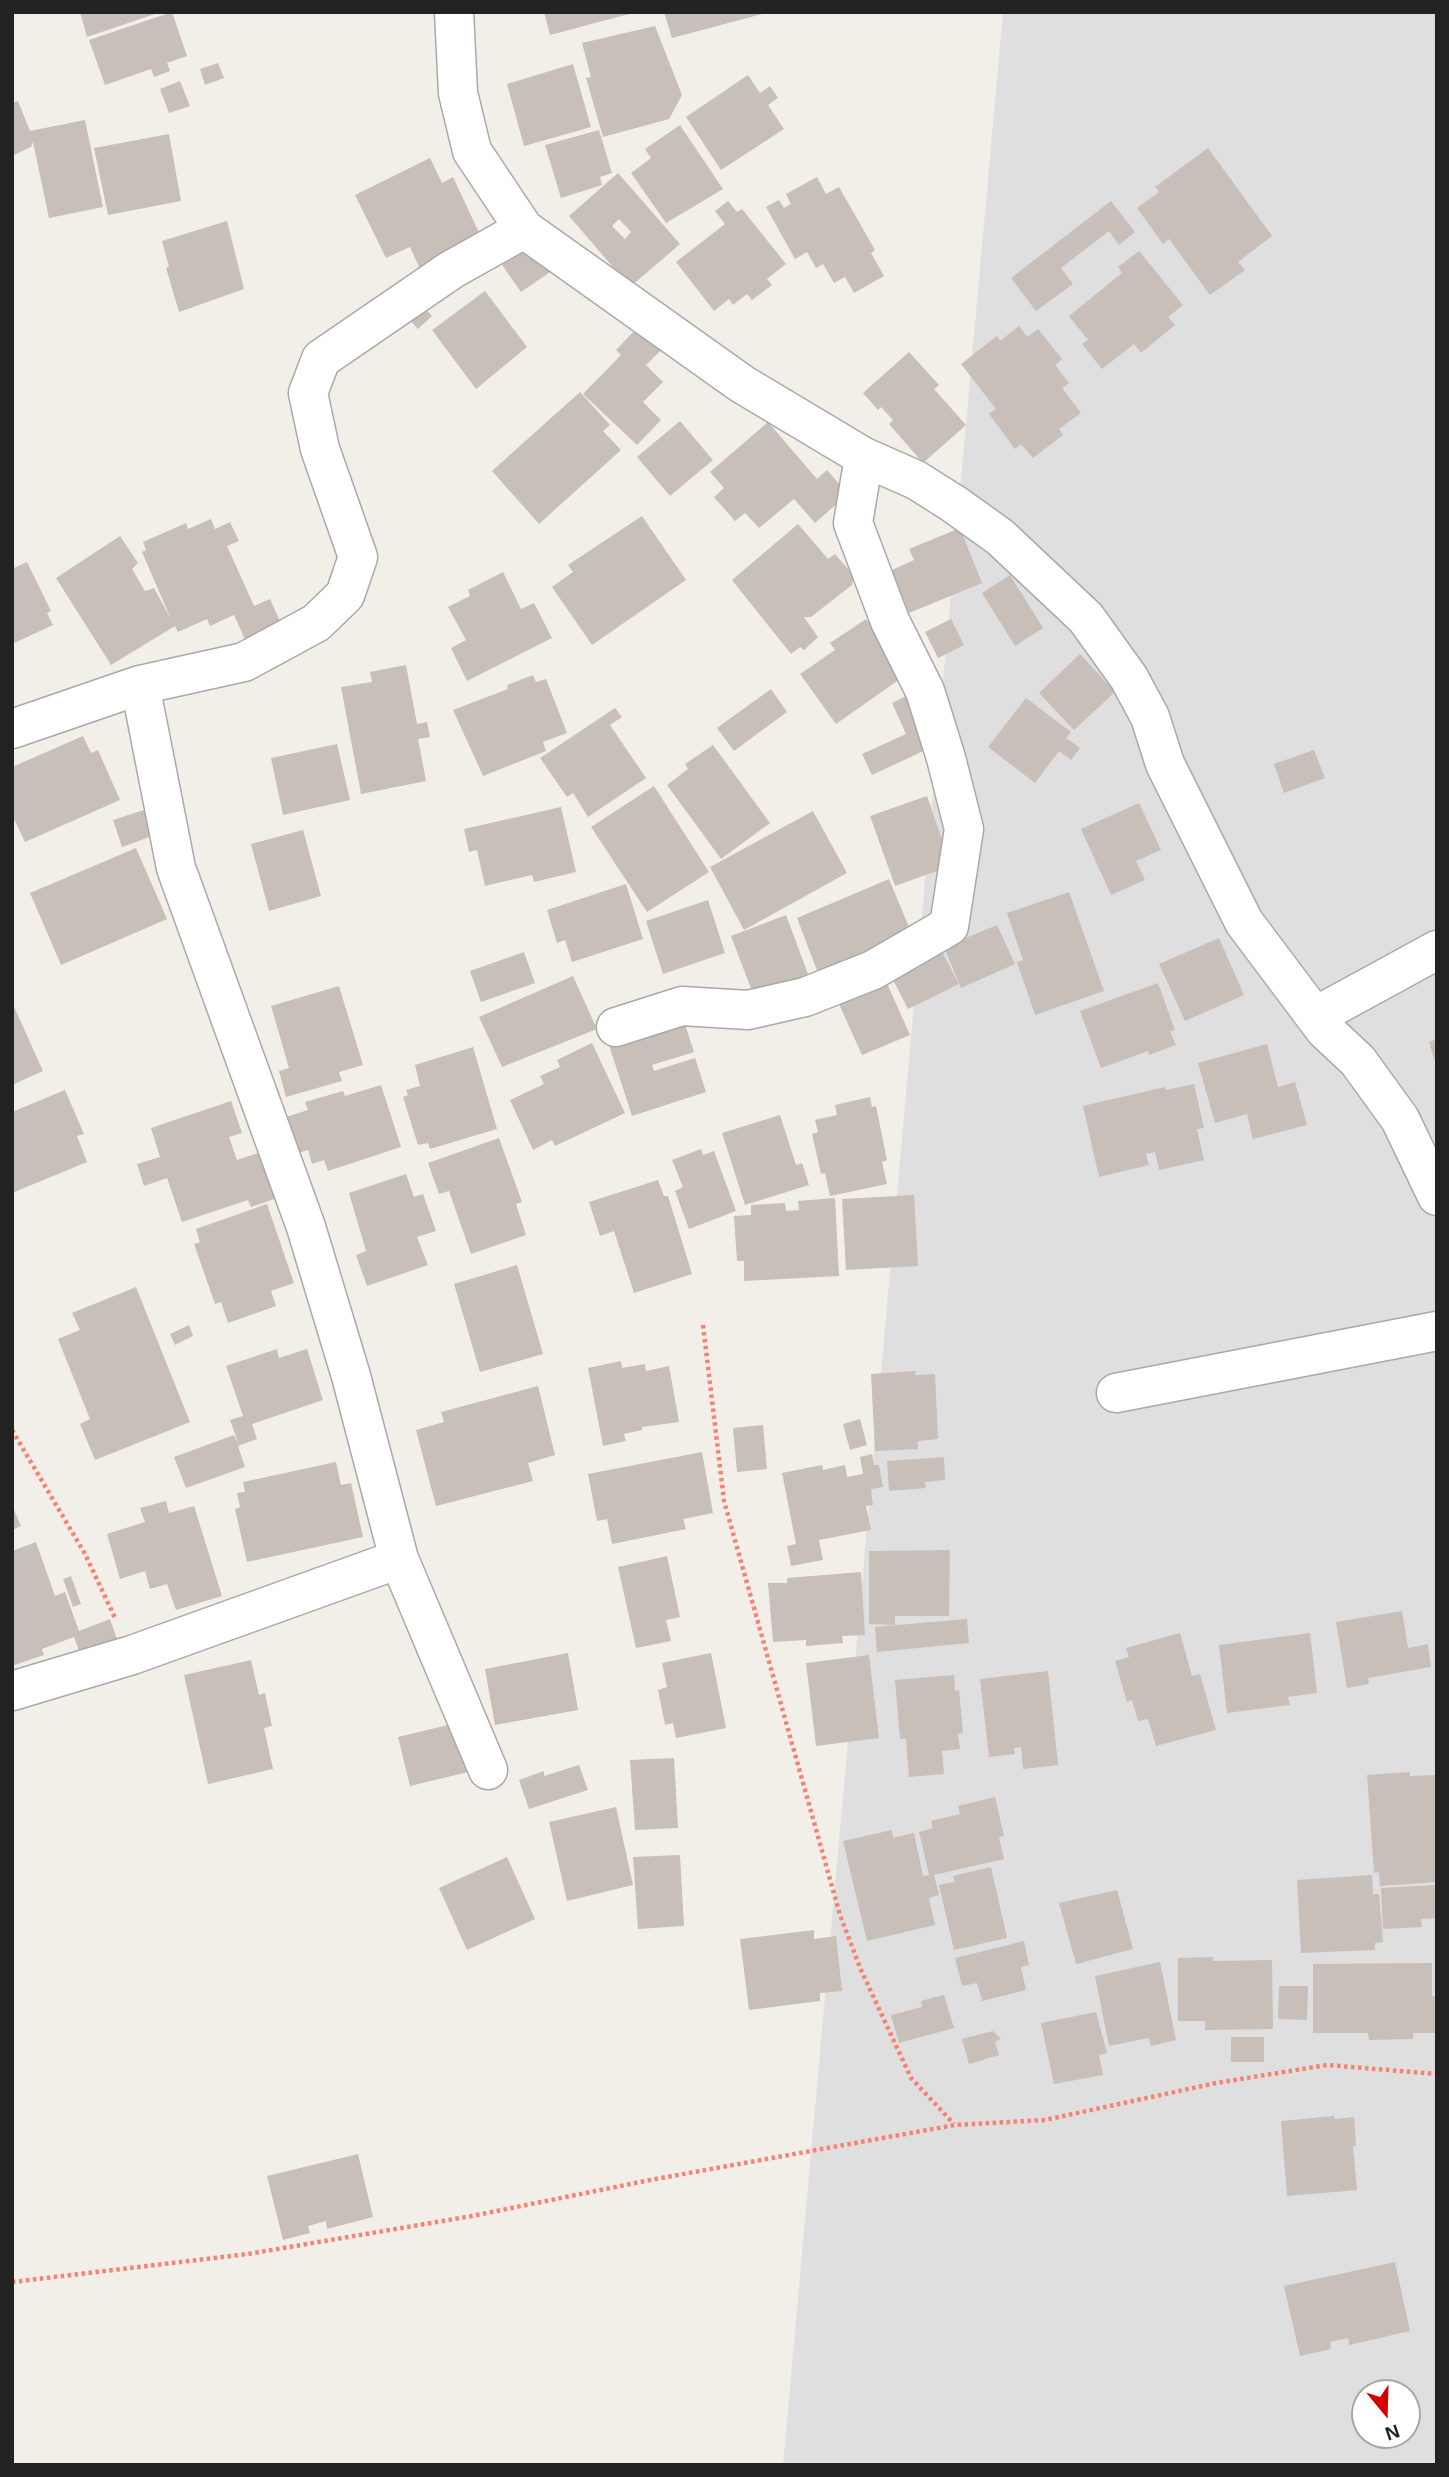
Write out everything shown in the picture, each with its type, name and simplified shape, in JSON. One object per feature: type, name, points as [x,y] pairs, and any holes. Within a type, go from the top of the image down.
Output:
[{"type":"street","points":[[454,12],[458,93],[472,151],[524,229],[688,348],[864,457],[916,480],[954,504],[1000,537],[1086,618],[1129,678],[1150,717],[1165,764],[1244,922],[1325,1030],[1358,1061],[1400,1119],[1437,1196]]},
{"type":"street","points":[[12,729],[140,685],[244,662],[316,623],[345,595],[358,556],[320,449],[309,393],[321,359],[451,270],[524,229]]},
{"type":"street","points":[[616,1027],[682,1006],[748,1010],[805,997],[873,970],[949,926],[964,828],[925,691],[890,621],[853,523],[864,457]]},
{"type":"street","points":[[140,685],[176,868],[306,1227],[351,1376],[399,1559],[488,1770]]},
{"type":"street","points":[[1316,1016],[1437,950]]},
{"type":"street","points":[[1116,1393],[1437,1331]]},
{"type":"street","points":[[12,1691],[132,1655],[399,1559]]},
{"type":"path","points":[[703,1325],[724,1501],[841,1915],[861,1970],[911,2078],[955,2125]]},
{"type":"path","points":[[12,1430],[85,1554],[132,1655]]},
{"type":"path","points":[[12,2282],[248,2254],[472,2217],[650,2180],[955,2125],[1045,2120],[1216,2083],[1327,2065],[1437,2074]]},
{"type":"shaded area","points":[[1003,12],[1437,12],[1437,2465],[783,2465]]},
{"type":"building","points":[[80,12],[158,12],[158,13],[87,37]]},
{"type":"building","points":[[172,12],[187,56],[167,63],[170,71],[154,77],[151,69],[105,85],[89,40]]},
{"type":"building","points":[[544,12],[633,12],[633,13],[550,35]]},
{"type":"building","points":[[664,12],[766,12],[766,13],[672,38]]},
{"type":"building","points":[[655,26],[682,95],[669,119],[603,137],[586,78],[591,77],[582,43]]},
{"type":"building","points":[[218,63],[224,78],[205,85],[200,69]]},
{"type":"building","points":[[573,64],[591,127],[524,146],[507,84]]},
{"type":"building","points":[[748,75],[760,93],[770,86],[778,98],[768,105],[784,129],[721,170],[686,117]]},
{"type":"building","points":[[180,81],[190,106],[169,113],[160,89]]},
{"type":"building","points":[[18,101],[30,131],[85,120],[103,207],[49,218],[33,142],[31,147],[12,156],[12,103]]},
{"type":"building","points":[[680,125],[723,189],[666,223],[631,173],[651,158],[645,149]]},
{"type":"building","points":[[599,130],[612,173],[600,177],[602,185],[561,198],[545,145]]},
{"type":"building","points":[[169,134],[181,201],[108,215],[94,148]]},
{"type":"building","points":[[1208,148],[1272,236],[1238,262],[1245,270],[1210,295],[1169,239],[1163,244],[1137,208],[1159,192],[1155,187]]},
{"type":"building","points":[[430,158],[442,183],[453,177],[482,239],[420,269],[410,247],[386,258],[355,195]]},
{"type":"building","points":[[618,173],[680,244],[630,287],[569,216]],"holes":[[[619,219],[631,232],[625,239],[612,226]]]},
{"type":"building","points":[[817,177],[826,194],[839,187],[875,250],[871,253],[884,276],[854,293],[845,277],[834,283],[823,264],[816,268],[807,252],[795,259],[766,207],[779,200],[784,208],[791,204],[786,194]]},
{"type":"building","points":[[728,201],[737,212],[742,209],[786,264],[767,279],[772,285],[752,300],[747,294],[733,305],[729,299],[714,311],[676,262],[725,224],[715,211]]},
{"type":"building","points":[[1111,201],[1135,232],[1119,245],[1109,231],[1061,268],[1073,284],[1036,311],[1011,278]]},
{"type":"building","points":[[227,221],[244,289],[179,312],[166,268],[169,267],[162,241]]},
{"type":"building","points":[[536,241],[556,268],[521,292],[502,265]]},
{"type":"building","points":[[1139,251],[1183,305],[1168,317],[1175,325],[1141,353],[1134,344],[1102,369],[1082,344],[1088,340],[1069,316],[1122,273],[1118,267]]},
{"type":"building","points":[[485,291],[527,347],[476,389],[432,330]]},
{"type":"building","points":[[420,303],[432,316],[418,329],[406,316]]},
{"type":"building","points":[[1019,326],[1027,337],[1038,329],[1062,359],[1055,365],[1069,383],[1062,388],[1081,413],[1059,429],[1063,435],[1033,458],[1021,444],[1015,449],[989,414],[996,409],[961,364],[997,336],[1000,341]]},
{"type":"building","points":[[637,328],[661,350],[646,365],[663,382],[643,402],[661,420],[637,445],[583,394],[621,355],[616,350]]},
{"type":"building","points":[[909,352],[939,385],[934,389],[966,425],[923,463],[889,424],[893,420],[881,407],[878,410],[863,393]]},
{"type":"building","points":[[580,392],[610,425],[603,431],[621,450],[539,524],[492,471]]},
{"type":"building","points":[[680,421],[713,460],[670,496],[637,457]]},
{"type":"building","points":[[768,422],[817,479],[827,470],[848,494],[815,523],[794,499],[759,528],[745,513],[735,521],[714,497],[724,488],[710,472]]},
{"type":"building","points":[[642,516],[686,580],[592,645],[552,587],[573,572],[568,565]]},
{"type":"building","points":[[211,519],[215,529],[230,522],[239,541],[227,546],[254,606],[270,599],[283,628],[247,644],[234,615],[210,626],[207,619],[178,632],[175,626],[111,665],[56,578],[120,536],[138,563],[132,569],[145,591],[154,588],[171,619],[142,552],[146,550],[143,542],[186,523],[188,529]]},
{"type":"building","points":[[798,524],[828,559],[835,554],[854,576],[852,585],[811,617],[804,617],[818,637],[804,650],[800,647],[791,654],[732,580]]},
{"type":"building","points":[[960,528],[982,583],[909,613],[892,570],[914,560],[909,549]]},
{"type":"building","points":[[27,562],[51,611],[47,613],[53,625],[12,644],[12,569]]},
{"type":"building","points":[[503,572],[521,609],[534,603],[552,638],[467,681],[451,648],[466,640],[448,607],[470,596],[468,590]]},
{"type":"building","points":[[1010,575],[1043,628],[1015,646],[982,593]]},
{"type":"building","points":[[866,619],[910,672],[836,724],[800,674],[835,650],[830,643]]},
{"type":"building","points":[[951,619],[964,645],[938,658],[925,632]]},
{"type":"building","points":[[1080,654],[1115,692],[1074,730],[1039,693]]},
{"type":"building","points":[[406,665],[417,724],[427,722],[430,737],[418,739],[426,781],[361,794],[341,687],[372,682],[370,672]]},
{"type":"building","points":[[533,675],[536,682],[546,679],[567,733],[543,742],[546,751],[483,776],[453,710],[508,689],[507,685]]},
{"type":"building","points":[[771,689],[787,712],[734,751],[717,728]]},
{"type":"building","points":[[908,695],[932,747],[872,775],[862,754],[906,734],[892,703]]},
{"type":"building","points":[[1026,698],[1071,732],[1066,738],[1080,748],[1071,760],[1059,751],[1035,783],[988,747]]},
{"type":"building","points":[[615,708],[622,717],[610,725],[646,778],[588,817],[573,793],[567,797],[540,758]]},
{"type":"building","points":[[83,736],[91,753],[98,750],[120,800],[25,842],[12,815],[12,767]]},
{"type":"building","points":[[337,744],[350,800],[283,815],[271,758]]},
{"type":"building","points":[[713,745],[770,823],[721,859],[667,785],[688,769],[685,764]]},
{"type":"building","points":[[1314,750],[1325,778],[1284,793],[1274,764]]},
{"type":"building","points":[[654,786],[709,872],[647,912],[591,827]]},
{"type":"building","points":[[927,796],[951,866],[895,886],[870,816]]},
{"type":"building","points":[[1139,803],[1161,850],[1136,861],[1145,880],[1111,895],[1081,829]]},
{"type":"building","points":[[561,807],[576,872],[534,882],[532,875],[485,886],[477,850],[469,852],[464,829]]},
{"type":"building","points":[[147,809],[155,835],[122,847],[113,820]]},
{"type":"building","points":[[813,811],[847,873],[744,930],[710,867]]},
{"type":"building","points":[[303,830],[321,896],[269,911],[251,844]]},
{"type":"building","points":[[136,848],[167,919],[61,965],[30,893]]},
{"type":"building","points":[[889,879],[914,939],[818,973],[797,918]]},
{"type":"building","points":[[626,884],[643,939],[572,962],[565,940],[557,943],[547,910]]},
{"type":"building","points":[[1069,892],[1104,991],[1035,1015],[1017,962],[1023,960],[1007,913]]},
{"type":"building","points":[[708,900],[725,953],[663,974],[646,921]]},
{"type":"building","points":[[786,915],[811,982],[755,999],[731,936]]},
{"type":"building","points":[[997,925],[1015,964],[961,988],[944,947]]},
{"type":"building","points":[[1219,938],[1244,995],[1185,1021],[1159,964]]},
{"type":"building","points":[[937,942],[959,984],[908,1009],[887,968]]},
{"type":"building","points":[[524,952],[535,983],[481,1002],[470,971]]},
{"type":"building","points":[[882,972],[910,1035],[862,1055],[834,993]]},
{"type":"building","points":[[573,976],[597,1029],[502,1067],[479,1017]]},
{"type":"building","points":[[1158,983],[1175,1030],[1170,1031],[1176,1045],[1149,1055],[1148,1051],[1101,1068],[1080,1011]]},
{"type":"building","points":[[339,986],[363,1065],[339,1072],[342,1081],[286,1097],[279,1071],[289,1068],[271,1006]]},
{"type":"building","points":[[12,1002],[43,1071],[12,1085]]},
{"type":"building","points":[[682,1015],[694,1052],[652,1065],[654,1071],[695,1058],[706,1092],[632,1116],[607,1039]]},
{"type":"building","points":[[1437,1039],[1437,1065],[1436,1065],[1429,1042]]},
{"type":"building","points":[[592,1043],[625,1113],[555,1146],[552,1140],[533,1150],[510,1100],[544,1084],[540,1076],[560,1067],[557,1060]]},
{"type":"building","points":[[1267,1044],[1278,1087],[1295,1082],[1307,1125],[1253,1139],[1247,1114],[1215,1123],[1198,1063]]},
{"type":"building","points":[[473,1047],[497,1129],[430,1149],[428,1143],[418,1145],[403,1097],[408,1095],[406,1090],[420,1086],[415,1065]]},
{"type":"building","points":[[1194,1084],[1204,1128],[1197,1129],[1204,1160],[1159,1170],[1155,1152],[1146,1154],[1149,1165],[1099,1177],[1083,1106],[1165,1087],[1166,1090]]},
{"type":"building","points":[[381,1085],[401,1147],[328,1171],[324,1160],[312,1164],[308,1150],[298,1153],[286,1117],[308,1110],[305,1102],[343,1091],[345,1096]]},
{"type":"building","points":[[65,1090],[84,1134],[77,1136],[87,1162],[12,1193],[12,1112]]},
{"type":"building","points":[[870,1097],[872,1107],[876,1106],[887,1160],[882,1162],[887,1184],[830,1196],[825,1173],[821,1174],[812,1134],[818,1132],[815,1120],[837,1115],[835,1105]]},
{"type":"building","points":[[231,1101],[242,1133],[229,1137],[237,1160],[270,1149],[286,1195],[251,1207],[248,1200],[182,1222],[167,1178],[144,1186],[137,1164],[160,1157],[151,1128]]},
{"type":"building","points":[[780,1115],[796,1165],[802,1163],[809,1185],[745,1205],[722,1133]]},
{"type":"building","points":[[499,1138],[522,1202],[516,1204],[526,1235],[471,1254],[449,1191],[439,1194],[428,1163]]},
{"type":"building","points":[[701,1149],[703,1155],[714,1151],[736,1211],[689,1229],[675,1191],[683,1187],[672,1160]]},
{"type":"building","points":[[406,1174],[414,1197],[423,1194],[436,1231],[417,1237],[428,1265],[367,1286],[356,1255],[366,1251],[349,1193]]},
{"type":"building","points":[[658,1180],[664,1196],[668,1196],[692,1274],[634,1293],[614,1231],[600,1236],[589,1202]]},
{"type":"building","points":[[914,1195],[918,1266],[846,1270],[842,1199]]},
{"type":"building","points":[[835,1198],[839,1276],[744,1281],[744,1261],[737,1261],[734,1216],[751,1215],[751,1205],[785,1203],[786,1211],[799,1210],[798,1201]]},
{"type":"building","points":[[267,1204],[294,1283],[271,1291],[276,1306],[228,1323],[221,1302],[215,1304],[194,1244],[200,1242],[196,1229]]},
{"type":"building","points":[[517,1265],[543,1354],[480,1372],[454,1284]]},
{"type":"building","points":[[136,1287],[190,1422],[95,1460],[80,1424],[90,1419],[58,1339],[80,1330],[72,1313]]},
{"type":"building","points":[[189,1325],[193,1336],[175,1345],[170,1334]]},
{"type":"building","points":[[277,1349],[279,1358],[307,1349],[323,1400],[252,1424],[257,1439],[238,1446],[245,1467],[186,1488],[174,1457],[234,1435],[239,1445],[230,1420],[243,1416],[226,1366]]},
{"type":"building","points":[[621,1361],[622,1368],[645,1364],[646,1371],[669,1366],[679,1422],[642,1427],[642,1430],[624,1434],[626,1441],[603,1446],[588,1368]]},
{"type":"building","points":[[916,1371],[915,1375],[935,1374],[938,1439],[918,1441],[918,1449],[875,1451],[871,1374]]},
{"type":"building","points":[[538,1386],[555,1455],[528,1463],[533,1481],[436,1506],[416,1430],[444,1422],[441,1412]]},
{"type":"building","points":[[860,1419],[867,1445],[850,1450],[843,1424]]},
{"type":"building","points":[[763,1425],[767,1469],[737,1472],[733,1428]]},
{"type":"building","points":[[702,1452],[713,1513],[683,1519],[686,1529],[612,1544],[607,1519],[597,1521],[588,1474]]},
{"type":"building","points":[[872,1454],[874,1465],[879,1465],[883,1487],[871,1489],[873,1505],[866,1506],[871,1530],[819,1540],[823,1560],[791,1566],[787,1546],[796,1544],[782,1473],[822,1465],[823,1470],[845,1465],[847,1477],[863,1474],[860,1457]]},
{"type":"building","points":[[944,1457],[945,1480],[925,1482],[926,1488],[889,1491],[887,1461]]},
{"type":"building","points":[[336,1462],[341,1485],[351,1483],[363,1537],[247,1562],[235,1509],[240,1507],[237,1493],[245,1492],[243,1482]]},
{"type":"building","points":[[166,1501],[169,1513],[194,1506],[222,1596],[176,1610],[167,1584],[150,1589],[145,1571],[120,1579],[107,1534],[145,1522],[140,1508]]},
{"type":"building","points":[[12,1505],[21,1526],[12,1530]]},
{"type":"building","points":[[36,1542],[55,1596],[65,1592],[79,1631],[110,1619],[119,1645],[82,1659],[74,1637],[42,1649],[44,1655],[12,1666],[12,1551]]},
{"type":"building","points":[[950,1550],[949,1616],[895,1616],[895,1625],[869,1624],[869,1551]]},
{"type":"building","points":[[667,1556],[680,1617],[666,1620],[671,1641],[636,1648],[618,1567]]},
{"type":"building","points":[[861,1572],[865,1635],[842,1636],[843,1643],[806,1646],[806,1640],[773,1642],[768,1583],[787,1583],[787,1578]]},
{"type":"building","points":[[71,1576],[81,1604],[73,1607],[63,1579]]},
{"type":"building","points":[[1402,1611],[1408,1648],[1428,1644],[1431,1667],[1368,1678],[1369,1684],[1347,1688],[1336,1622]]},
{"type":"building","points":[[967,1619],[969,1643],[877,1652],[875,1627]]},
{"type":"building","points":[[1180,1633],[1192,1676],[1200,1674],[1216,1730],[1156,1746],[1148,1719],[1138,1721],[1132,1700],[1127,1702],[1115,1661],[1129,1657],[1126,1648]]},
{"type":"building","points":[[1310,1633],[1317,1693],[1288,1697],[1290,1705],[1227,1713],[1219,1645]]},
{"type":"building","points":[[568,1653],[578,1710],[495,1725],[485,1669]]},
{"type":"building","points":[[711,1653],[726,1728],[676,1738],[673,1723],[665,1725],[658,1690],[667,1687],[662,1663]]},
{"type":"building","points":[[869,1655],[879,1738],[816,1746],[806,1663]]},
{"type":"building","points":[[251,1660],[259,1695],[265,1693],[272,1726],[264,1728],[273,1769],[208,1784],[184,1675]]},
{"type":"building","points":[[1048,1671],[1058,1765],[1023,1769],[1021,1747],[1014,1748],[1015,1754],[989,1757],[980,1679]]},
{"type":"building","points":[[954,1675],[955,1691],[959,1690],[963,1733],[958,1734],[960,1749],[942,1751],[944,1774],[909,1777],[906,1739],[900,1739],[895,1680]]},
{"type":"building","points":[[456,1723],[468,1772],[410,1786],[398,1737]]},
{"type":"building","points":[[674,1758],[678,1828],[635,1830],[630,1760]]},
{"type":"building","points":[[579,1765],[588,1790],[529,1809],[519,1780],[544,1771],[544,1776]]},
{"type":"building","points":[[1410,1772],[1410,1776],[1437,1775],[1437,1882],[1380,1886],[1379,1872],[1374,1873],[1367,1775]]},
{"type":"building","points":[[995,1797],[1004,1836],[999,1837],[1004,1859],[934,1875],[939,1895],[929,1898],[935,1925],[867,1941],[843,1841],[892,1830],[893,1838],[914,1833],[923,1876],[929,1875],[919,1832],[933,1828],[931,1821],[960,1814],[958,1806]]},
{"type":"building","points":[[616,1807],[633,1885],[567,1901],[549,1822]]},
{"type":"building","points":[[680,1855],[684,1926],[638,1929],[633,1857]]},
{"type":"building","points":[[507,1857],[535,1919],[467,1950],[439,1888]]},
{"type":"building","points":[[991,1867],[1007,1938],[954,1950],[939,1885],[955,1882],[953,1876]]},
{"type":"building","points":[[1372,1875],[1373,1894],[1379,1894],[1383,1942],[1375,1943],[1375,1950],[1301,1953],[1297,1880]]},
{"type":"building","points":[[1437,1885],[1437,1918],[1421,1919],[1422,1927],[1383,1929],[1381,1888]]},
{"type":"building","points":[[1117,1890],[1133,1949],[1076,1964],[1059,1903]]},
{"type":"building","points":[[814,1930],[814,1939],[836,1936],[842,1991],[820,1993],[820,2001],[749,2010],[740,1939]]},
{"type":"building","points":[[1024,1941],[1029,1965],[1021,1967],[1026,1990],[982,2001],[977,1983],[962,1986],[955,1958]]},
{"type":"building","points":[[1213,1957],[1213,1961],[1272,1960],[1273,2029],[1205,2030],[1205,2021],[1178,2021],[1178,1958]]},
{"type":"building","points":[[1160,1962],[1176,2040],[1151,2046],[1149,2038],[1109,2046],[1095,1976]]},
{"type":"building","points":[[1432,1963],[1432,1996],[1437,1996],[1437,2033],[1413,2033],[1413,2039],[1369,2040],[1368,2033],[1313,2033],[1313,1964]]},
{"type":"building","points":[[1279,1986],[1308,1986],[1307,2020],[1278,2019]]},
{"type":"building","points":[[944,1995],[954,2028],[899,2043],[891,2015],[922,2007],[921,2001]]},
{"type":"building","points":[[1096,2012],[1107,2053],[1099,2055],[1103,2075],[1054,2084],[1041,2023]]},
{"type":"building","points":[[993,2031],[1001,2039],[995,2042],[999,2055],[969,2064],[962,2039]]},
{"type":"building","points":[[1231,2037],[1264,2037],[1264,2062],[1231,2062]]},
{"type":"building","points":[[1334,2116],[1335,2119],[1354,2117],[1356,2146],[1353,2146],[1357,2190],[1287,2196],[1281,2121]]},
{"type":"building","points":[[358,2154],[373,2217],[327,2229],[326,2221],[308,2226],[310,2233],[283,2240],[267,2176]]},
{"type":"building","points":[[1395,2262],[1410,2331],[1349,2345],[1348,2338],[1330,2342],[1331,2349],[1300,2356],[1284,2286]]}]
